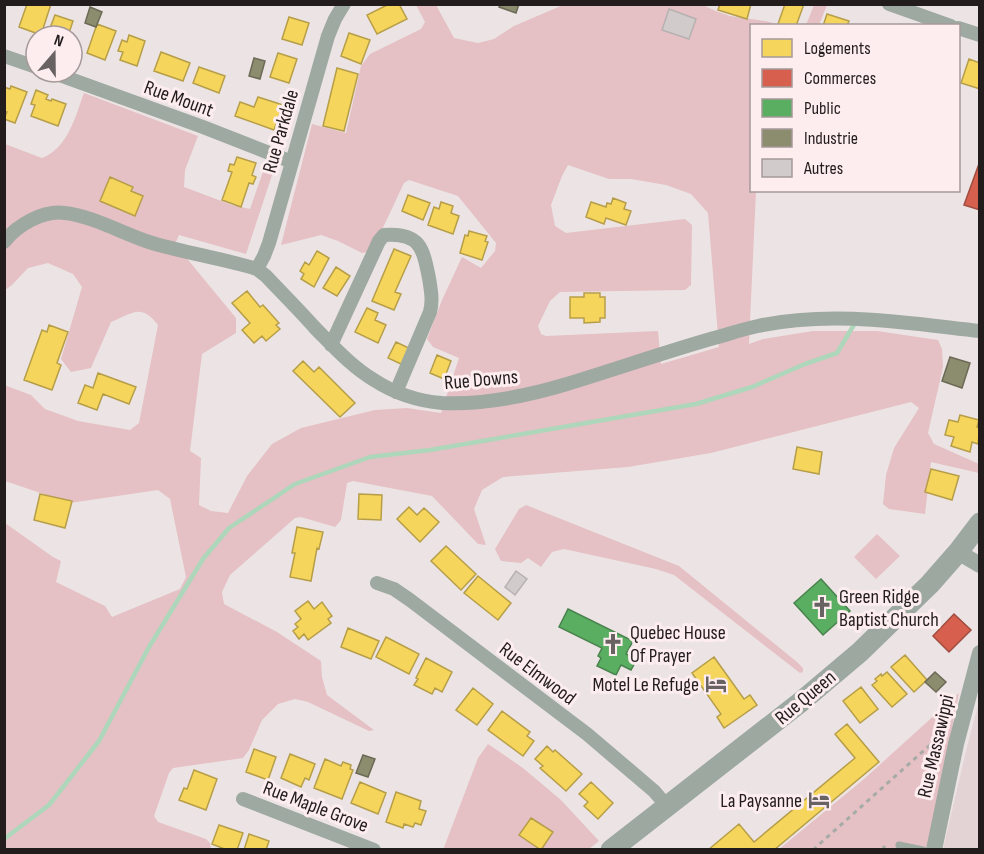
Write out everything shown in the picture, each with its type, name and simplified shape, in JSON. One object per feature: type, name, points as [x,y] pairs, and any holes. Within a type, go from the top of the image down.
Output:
[{"type":"main road","name":"Rue Queen","points":[[611,849],[736,753],[836,672],[930,584],[980,523]]},
{"type":"street","name":"Rue Parkdale","points":[[256,269],[269,243],[328,36],[344,4]]},
{"type":"street","points":[[889,4],[945,24]]},
{"type":"street","points":[[960,29],[980,35]]},
{"type":"street","points":[[4,56],[24,63]]},
{"type":"street","name":"Rue Mount","points":[[84,84],[292,162]]},
{"type":"street","name":"Rue Downs","points":[[4,242],[22,225],[36,218],[64,213],[90,219],[148,242],[256,269],[266,276],[355,367],[388,389],[420,400],[440,403],[499,400],[538,392],[675,349],[749,328],[784,322],[842,318],[980,331]]},
{"type":"street","points":[[331,345],[379,241],[384,235],[398,234],[411,238],[422,247],[433,301],[396,392]]},
{"type":"street","points":[[958,552],[980,565]]},
{"type":"street","name":"Rue Elmwood","points":[[377,583],[394,589],[410,600],[587,734],[654,791],[666,806]]},
{"type":"street","name":"Rue Massawippi","points":[[934,849],[956,744],[980,653]]},
{"type":"street","name":"Rue Maple Grove","points":[[243,799],[374,849]]},
{"type":"lane","points":[[899,845],[923,849]]},
{"type":"path","points":[[813,849],[930,745]]},
{"type":"path","points":[[883,849],[884,847],[891,849]]},
{"type":"shaded area","points":[[416,5],[436,5],[454,38],[478,43],[494,39],[514,26],[563,5],[703,5],[730,16],[774,24],[750,24],[750,192],[756,192],[749,344],[763,339],[813,331],[877,331],[938,340],[942,349],[943,367],[928,433],[934,444],[979,464],[979,473],[931,462],[925,514],[889,509],[883,504],[886,475],[894,448],[919,408],[911,402],[711,453],[628,467],[503,477],[482,490],[474,509],[486,545],[478,544],[432,496],[353,481],[347,483],[341,520],[335,527],[301,517],[295,518],[230,575],[222,592],[224,604],[277,632],[321,661],[327,695],[374,730],[369,731],[308,702],[295,699],[278,704],[262,720],[243,758],[173,768],[169,773],[154,816],[158,822],[206,839],[211,849],[5,849],[5,523],[61,561],[56,582],[105,606],[112,617],[180,589],[186,577],[170,499],[158,490],[70,503],[5,481],[4,385],[31,395],[45,409],[78,421],[130,430],[139,423],[158,325],[147,314],[141,312],[131,313],[111,322],[91,368],[71,372],[61,359],[82,287],[73,274],[48,263],[28,268],[5,290],[5,144],[42,158],[51,153],[69,131],[84,93],[198,136],[185,170],[184,187],[232,205],[250,209],[266,163],[275,166],[246,254],[179,235],[175,244],[236,318],[236,333],[202,354],[190,451],[201,458],[199,505],[211,511],[228,513],[247,476],[272,444],[301,428],[375,410],[407,408],[441,413],[459,358],[433,347],[427,339],[462,257],[481,268],[495,251],[496,243],[458,196],[409,180],[404,183],[372,251],[362,253],[321,235],[281,245],[312,124],[346,133],[361,66],[370,54],[421,29],[425,22]],"holes":[[[568,165],[609,179],[631,179],[666,185],[691,194],[708,213],[719,347],[661,364],[658,331],[546,336],[541,334],[538,326],[550,301],[560,292],[685,290],[691,285],[692,225],[685,219],[566,233],[555,226],[551,205]]]},
{"type":"shaded area","points":[[814,5],[827,5],[819,24],[806,24]]},
{"type":"shaded area","points":[[526,505],[679,566],[797,662],[803,668],[803,672],[800,673],[674,575],[564,549],[552,552],[541,567],[528,558],[521,563],[501,561],[495,549],[519,509]]},
{"type":"shaded area","points":[[877,534],[900,556],[876,579],[854,557]]},
{"type":"shaded area","points":[[959,693],[928,849],[778,850],[864,779]]},
{"type":"shaded area","points":[[979,701],[979,849],[943,849],[966,751]]},
{"type":"shaded area","points":[[488,744],[523,768],[561,800],[599,841],[589,849],[443,850],[478,758]]},
{"type":"building: Logements","points":[[27,4],[51,4],[45,24],[24,24],[24,29],[19,27]]},
{"type":"building: Logements","points":[[389,4],[399,4],[407,19],[377,34],[367,15]]},
{"type":"building: Logements","points":[[720,4],[751,4],[747,19],[718,10]]},
{"type":"building: Logements","points":[[785,4],[804,4],[797,24],[778,24]]},
{"type":"building: Logements","points":[[827,14],[849,21],[848,24],[824,24]]},
{"type":"building: Logements","points":[[55,15],[73,21],[72,24],[52,24]]},
{"type":"building: Logements","points":[[289,17],[309,23],[302,45],[282,39]]},
{"type":"building: Logements","points":[[97,24],[116,31],[105,60],[87,53]]},
{"type":"building: Logements","points":[[349,33],[370,40],[361,64],[341,56]]},
{"type":"building: Logements","points":[[129,35],[145,41],[137,66],[120,60],[123,52],[118,51],[122,40],[127,42]]},
{"type":"building: Logements","points":[[161,52],[190,63],[183,81],[154,71]]},
{"type":"building: Logements","points":[[278,53],[297,59],[289,83],[270,77]]},
{"type":"building: Logements","points":[[969,59],[980,63],[980,89],[961,83]]},
{"type":"building: Logements","points":[[199,67],[225,76],[219,93],[193,83]]},
{"type":"building: Logements","points":[[337,68],[358,74],[344,131],[323,126]]},
{"type":"building: Logements","points":[[11,86],[27,92],[15,123],[4,119],[7,112],[4,111],[4,87],[10,89]]},
{"type":"building: Logements","points":[[36,90],[48,95],[46,99],[66,104],[58,126],[31,116],[35,105],[31,104]]},
{"type":"building: Logements","points":[[258,97],[283,105],[274,130],[235,116],[240,102],[254,107]]},
{"type":"building: Logements","points":[[237,157],[256,163],[252,175],[256,177],[253,184],[249,183],[241,207],[222,200],[232,172],[228,171],[230,164],[234,165]]},
{"type":"building: Logements","points":[[110,177],[133,187],[131,191],[143,196],[135,216],[100,201]]},
{"type":"building: Logements","points":[[408,195],[430,203],[423,220],[402,211]]},
{"type":"building: Logements","points":[[613,198],[626,203],[624,209],[631,211],[626,225],[606,218],[604,224],[586,217],[591,202],[606,207],[607,203],[611,204]]},
{"type":"building: Logements","points":[[441,202],[453,206],[451,213],[459,216],[453,234],[428,225],[434,207],[439,209]]},
{"type":"building: Logements","points":[[469,231],[487,236],[485,241],[488,242],[482,260],[460,253],[465,235],[468,236]]},
{"type":"building: Logements","points":[[394,249],[411,256],[395,292],[401,294],[394,310],[372,301]]},
{"type":"building: Logements","points":[[317,251],[329,258],[314,287],[301,279],[304,274],[300,271],[305,262],[309,265]]},
{"type":"building: Logements","points":[[336,267],[350,276],[337,296],[323,288]]},
{"type":"building: Logements","points":[[247,291],[260,307],[263,305],[279,323],[276,325],[280,329],[266,341],[262,336],[254,343],[242,330],[250,323],[232,303]]},
{"type":"building: Logements","points":[[584,293],[600,293],[600,297],[605,297],[605,318],[600,318],[600,322],[584,323],[584,318],[570,318],[570,297],[584,297]]},
{"type":"building: Logements","points":[[367,308],[378,313],[375,320],[386,325],[378,343],[355,332]]},
{"type":"building: Logements","points":[[49,325],[68,332],[57,363],[61,365],[52,390],[24,380],[42,330],[47,332]]},
{"type":"building: Logements","points":[[396,342],[411,349],[403,365],[388,358]]},
{"type":"building: Logements","points":[[437,355],[451,361],[444,379],[430,373]]},
{"type":"building: Logements","points":[[303,361],[314,372],[319,367],[355,403],[340,417],[293,371]]},
{"type":"building: Logements","points":[[98,373],[136,387],[129,404],[103,394],[97,410],[78,403],[85,385],[93,388]]},
{"type":"building: Logements","points":[[960,415],[979,420],[978,444],[972,442],[970,452],[951,446],[954,437],[945,435],[949,420],[958,422]]},
{"type":"building: Logements","points":[[797,447],[822,452],[819,474],[793,469]]},
{"type":"building: Logements","points":[[931,469],[959,476],[952,500],[925,492]]},
{"type":"building: Logements","points":[[40,494],[72,501],[65,528],[34,520]]},
{"type":"building: Logements","points":[[359,494],[382,495],[381,520],[358,519]]},
{"type":"building: Logements","points":[[409,507],[417,515],[424,508],[439,522],[420,542],[397,519]]},
{"type":"building: Logements","points":[[297,527],[323,532],[319,549],[317,548],[311,581],[290,577]]},
{"type":"building: Logements","points":[[446,546],[476,574],[461,590],[431,561]]},
{"type":"building: Logements","points":[[478,576],[511,603],[498,620],[464,593]]},
{"type":"building: Logements","points":[[308,601],[314,609],[322,602],[332,616],[328,619],[331,623],[308,640],[304,634],[299,639],[293,631],[298,627],[295,624],[301,619],[295,611]]},
{"type":"building: Logements","points":[[348,628],[379,641],[371,659],[341,647]]},
{"type":"building: Logements","points":[[386,637],[419,654],[409,674],[376,657]]},
{"type":"building: Logements","points":[[905,655],[927,680],[914,692],[891,667]]},
{"type":"building: Logements","name":"Motel Le Refuge","points":[[714,657],[744,699],[750,695],[757,705],[724,728],[717,717],[721,714],[692,673]]},
{"type":"building: Logements","points":[[426,658],[452,672],[442,692],[435,688],[432,694],[414,685]]},
{"type":"building: Logements","points":[[887,672],[907,694],[892,707],[872,685],[877,681],[875,679]]},
{"type":"building: Logements","points":[[861,687],[878,709],[860,723],[843,701]]},
{"type":"building: Logements","points":[[473,688],[493,704],[477,725],[456,710]]},
{"type":"building: Logements","points":[[502,711],[530,732],[527,736],[534,741],[523,756],[488,730]]},
{"type":"building: Logements","name":"La Paysanne","points":[[847,724],[879,762],[774,850],[708,850],[739,824],[754,842],[855,758],[835,734]]},
{"type":"building: Logements","points":[[547,746],[553,752],[555,750],[582,774],[566,791],[540,768],[543,766],[535,759]]},
{"type":"building: Logements","points":[[254,749],[276,757],[268,780],[246,772]]},
{"type":"building: Logements","points":[[290,754],[315,764],[309,780],[305,778],[301,787],[281,778]]},
{"type":"building: Logements","points":[[325,759],[341,766],[343,762],[351,765],[350,769],[353,770],[342,799],[314,788]]},
{"type":"building: Logements","points":[[194,770],[217,779],[206,810],[179,800],[184,788],[187,789]]},
{"type":"building: Logements","points":[[360,782],[386,793],[378,814],[351,803]]},
{"type":"building: Logements","points":[[591,782],[613,803],[598,819],[584,806],[588,802],[579,794]]},
{"type":"building: Logements","points":[[396,792],[421,801],[419,809],[426,811],[421,825],[415,823],[413,827],[404,824],[403,828],[386,822]]},
{"type":"building: Logements","points":[[531,818],[553,832],[541,850],[519,835]]},
{"type":"building: Logements","points":[[219,825],[243,833],[237,850],[227,850],[212,844]]},
{"type":"building: Logements","points":[[249,834],[269,841],[266,850],[244,850]]},
{"type":"building: Commerces","points":[[980,161],[980,210],[964,205]]},
{"type":"building: Commerces","points":[[954,614],[971,630],[949,652],[933,636]]},
{"type":"building: Public","name":"Green Ridge Baptist Church","points":[[821,579],[850,611],[823,635],[794,603]]},
{"type":"building: Public","name":"Quebec House Of Prayer","points":[[568,609],[633,641],[626,654],[637,659],[631,670],[621,665],[616,675],[597,666],[602,648],[559,627]]},
{"type":"building: Industrie","points":[[500,4],[519,4],[516,13],[499,7]]},
{"type":"building: Industrie","points":[[90,7],[102,12],[96,27],[85,23]]},
{"type":"building: Industrie","points":[[254,58],[265,61],[260,79],[249,76]]},
{"type":"building: Industrie","points":[[950,357],[970,363],[962,388],[942,381]]},
{"type":"building: Industrie","points":[[935,672],[946,682],[936,692],[925,682]]},
{"type":"building: Industrie","points":[[363,755],[375,759],[368,777],[356,773]]},
{"type":"building: Autres","points":[[669,9],[696,19],[689,39],[662,30]]},
{"type":"building: Autres","points":[[516,571],[527,579],[515,595],[505,587]]},
{"type":"waterway","points":[[4,839],[49,805],[99,741],[149,647],[203,559],[229,528],[295,484],[370,457],[430,450],[696,404],[752,387],[837,353],[855,323]]},
{"type":"place","name":"Green Ridge Baptist Church","points":[[822,607]]},
{"type":"place","name":"Quebec House Of Prayer","points":[[613,644]]},
{"type":"place","name":"Motel Le Refuge","points":[[716,684]]},
{"type":"place","name":"La Paysanne","points":[[819,800]]}]
